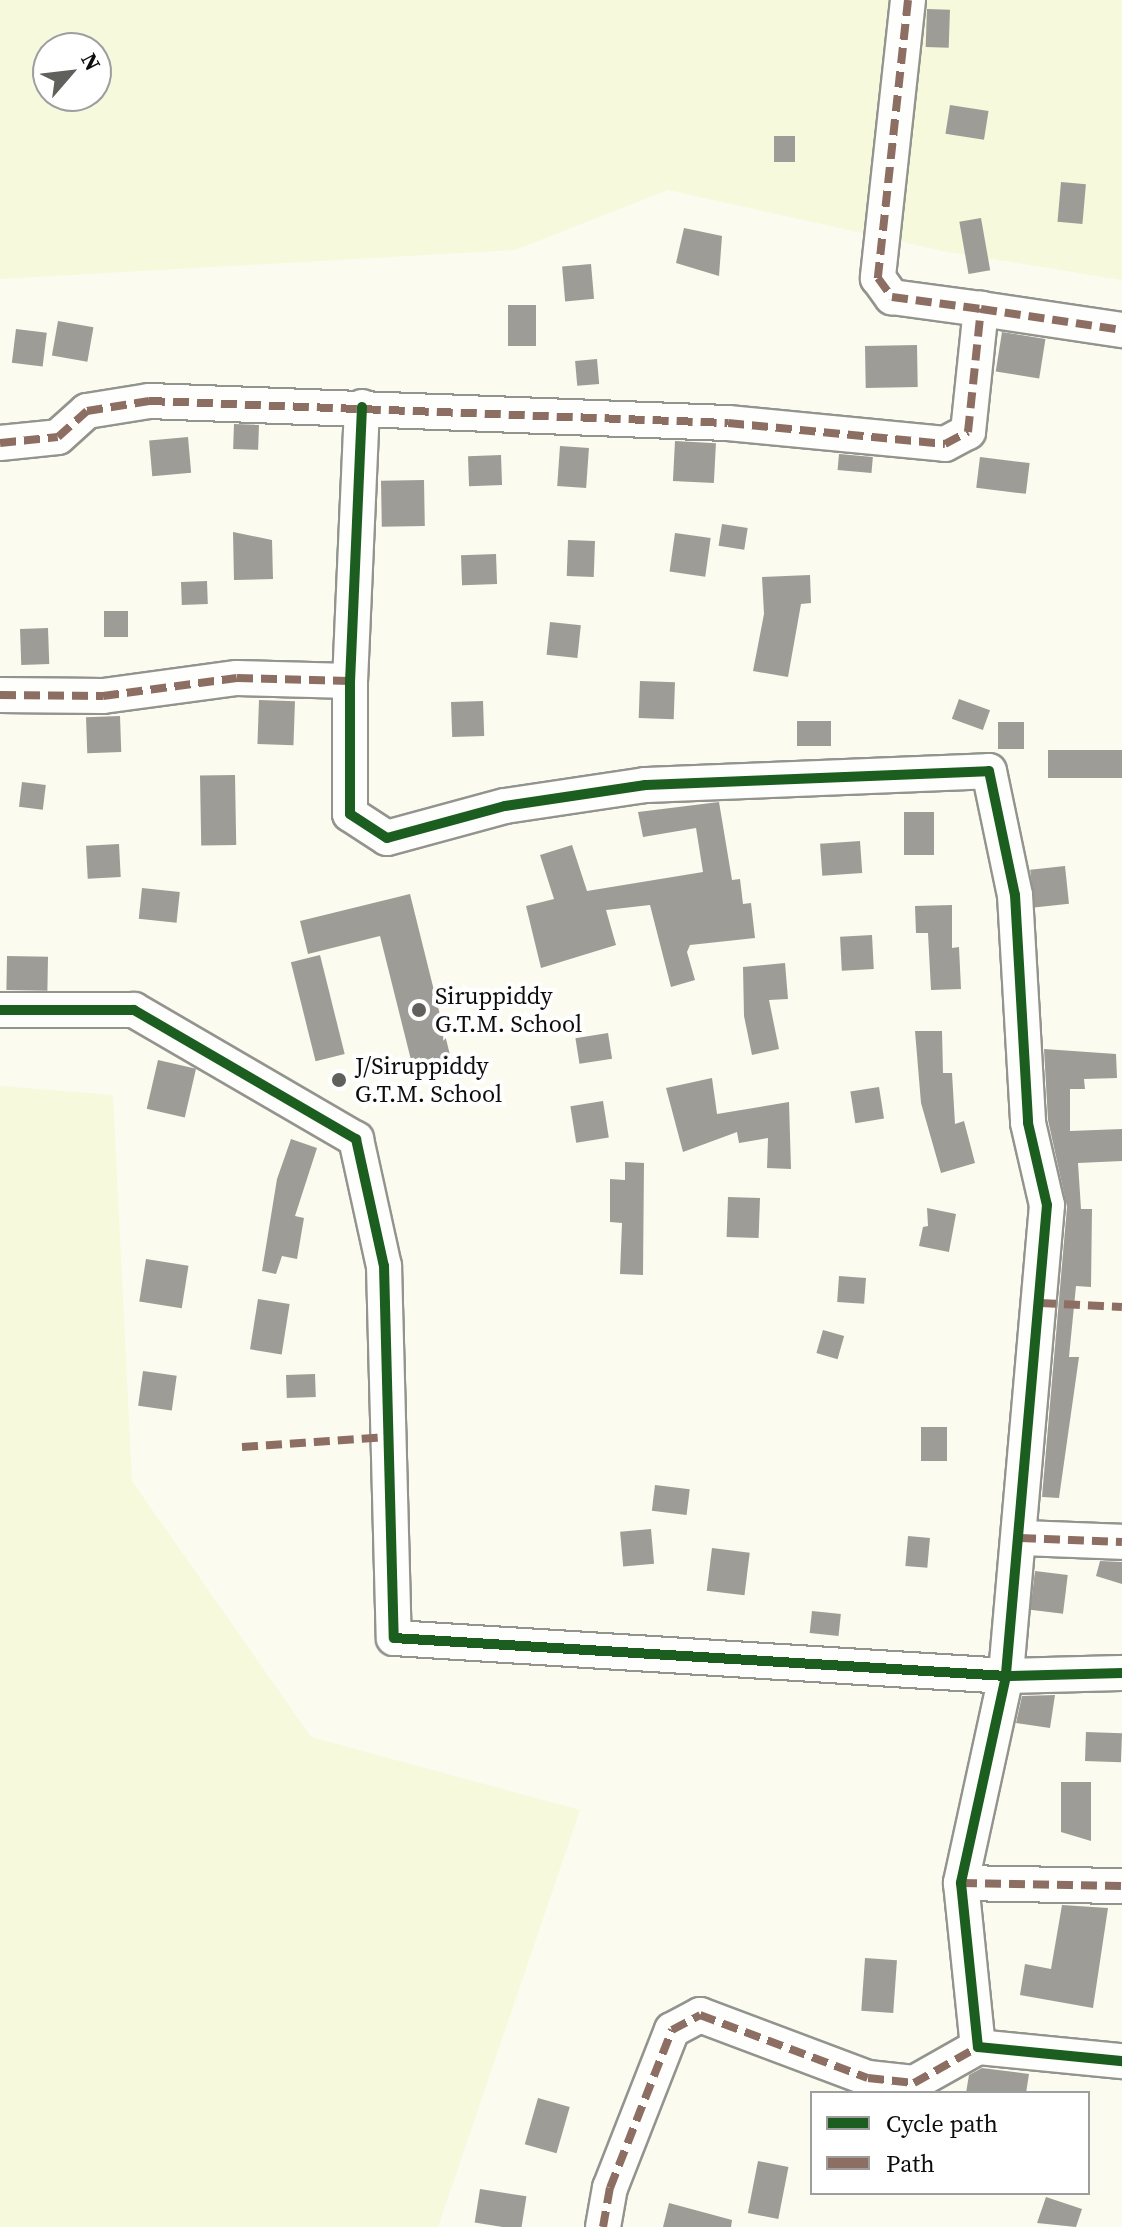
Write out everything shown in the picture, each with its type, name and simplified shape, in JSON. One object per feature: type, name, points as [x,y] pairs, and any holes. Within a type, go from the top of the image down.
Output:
[{"type":"street","points":[[908,0],[878,278],[892,297],[1122,330]]},
{"type":"street","points":[[0,443],[58,437],[87,411],[149,401],[728,423],[945,444],[968,432],[981,309]]},
{"type":"street","points":[[362,407],[350,681],[350,814],[387,838],[505,806],[645,785],[989,771],[1015,895],[1028,1123],[1047,1205],[1006,1676],[961,1883],[978,2047]]},
{"type":"street","points":[[0,695],[103,696],[237,678],[350,681]]},
{"type":"street","points":[[0,1010],[134,1010],[356,1139],[384,1266],[394,1638],[1006,1676],[1122,1673]]},
{"type":"street","points":[[1020,1538],[1122,1542]]},
{"type":"street","points":[[961,1883],[1122,1886]]},
{"type":"street","points":[[603,2227],[610,2188],[672,2030],[700,2015],[868,2078],[914,2083],[978,2047],[1122,2061]]},
{"type":"green space","points":[[0,0],[1122,0],[1122,280],[943,251],[668,190],[515,250],[0,279]]},
{"type":"green space","points":[[0,1086],[113,1095],[132,1481],[311,1737],[580,1810],[438,2227],[0,2227]]},
{"type":"building","points":[[927,9],[950,10],[949,48],[926,47]]},
{"type":"building","points":[[950,105],[989,111],[984,140],[945,134]]},
{"type":"building","points":[[774,136],[795,136],[795,162],[774,162]]},
{"type":"building","points":[[1061,182],[1086,184],[1082,224],[1058,222]]},
{"type":"building","points":[[981,218],[990,270],[969,274],[959,222]]},
{"type":"building","points":[[684,228],[722,236],[719,276],[676,263]]},
{"type":"building","points":[[591,264],[594,299],[565,301],[562,267]]},
{"type":"building","points":[[508,305],[536,305],[536,346],[508,346]]},
{"type":"building","points":[[58,321],[93,327],[87,362],[52,355]]},
{"type":"building","points":[[16,329],[47,333],[43,367],[12,363]]},
{"type":"building","points":[[1002,332],[1045,339],[1039,378],[996,372]]},
{"type":"building","points":[[917,345],[918,387],[866,388],[865,346]]},
{"type":"building","points":[[597,359],[599,384],[577,386],[575,361]]},
{"type":"building","points":[[234,424],[259,425],[258,450],[233,449]]},
{"type":"building","points":[[188,437],[191,473],[152,476],[149,440]]},
{"type":"building","points":[[675,441],[716,443],[714,483],[673,481]]},
{"type":"building","points":[[560,446],[589,448],[586,488],[557,486]]},
{"type":"building","points":[[839,454],[873,457],[871,473],[838,470]]},
{"type":"building","points":[[501,455],[502,485],[469,486],[468,456]]},
{"type":"building","points":[[980,457],[1030,463],[1026,494],[976,488]]},
{"type":"building","points":[[424,480],[425,526],[382,527],[381,481]]},
{"type":"building","points":[[722,524],[748,528],[744,550],[719,546]]},
{"type":"building","points":[[233,532],[272,540],[273,579],[234,580]]},
{"type":"building","points":[[675,533],[711,538],[705,577],[670,572]]},
{"type":"building","points":[[568,540],[595,541],[594,577],[567,576]]},
{"type":"building","points":[[496,554],[497,584],[462,585],[461,555]]},
{"type":"building","points":[[810,575],[811,603],[801,604],[788,677],[753,671],[764,614],[762,577]]},
{"type":"building","points":[[207,581],[208,604],[182,605],[181,582]]},
{"type":"building","points":[[104,611],[128,611],[128,637],[104,637]]},
{"type":"building","points":[[550,622],[581,625],[577,658],[547,655]]},
{"type":"building","points":[[48,628],[49,664],[21,665],[20,629]]},
{"type":"building","points":[[640,681],[675,682],[674,719],[639,718]]},
{"type":"building","points":[[959,699],[990,710],[983,730],[952,719]]},
{"type":"building","points":[[259,700],[295,701],[293,745],[257,744]]},
{"type":"building","points":[[483,701],[484,736],[452,737],[451,702]]},
{"type":"building","points":[[120,716],[121,752],[87,753],[86,717]]},
{"type":"building","points":[[797,721],[831,721],[831,746],[797,746]]},
{"type":"building","points":[[998,722],[1024,722],[1024,749],[998,749]]},
{"type":"building","points":[[1048,750],[1122,750],[1122,778],[1048,778]]},
{"type":"building","points":[[235,775],[236,845],[201,846],[200,776]]},
{"type":"building","points":[[22,782],[46,785],[43,810],[19,807]]},
{"type":"building","points":[[719,802],[732,880],[740,879],[743,904],[751,903],[755,938],[690,945],[687,952],[695,980],[671,987],[650,905],[606,910],[616,945],[541,968],[526,906],[554,899],[540,855],[572,845],[587,891],[703,872],[696,828],[643,837],[638,812]]},
{"type":"building","points":[[904,812],[934,812],[934,855],[904,855]]},
{"type":"building","points":[[860,841],[862,873],[822,876],[820,844]]},
{"type":"building","points":[[119,844],[121,877],[88,879],[86,846]]},
{"type":"building","points":[[1065,866],[1069,904],[1034,907],[1030,870]]},
{"type":"building","points":[[142,888],[180,892],[177,923],[139,919]]},
{"type":"building","name":"Siruppiddy G.T.M. School","points":[[410,894],[453,1067],[415,1076],[380,936],[308,954],[300,921]]},
{"type":"building","points":[[952,905],[952,948],[959,947],[961,989],[931,990],[928,933],[916,933],[915,906]]},
{"type":"building","points":[[872,935],[874,969],[842,971],[840,937]]},
{"type":"building","points":[[320,955],[345,1054],[316,1061],[291,962]]},
{"type":"building","points":[[7,956],[48,957],[47,991],[6,990]]},
{"type":"building","points":[[785,963],[788,999],[769,1000],[779,1049],[752,1055],[744,1016],[743,967]]},
{"type":"building","points":[[915,1031],[942,1031],[943,1073],[952,1073],[955,1124],[964,1121],[975,1163],[941,1173],[921,1103]]},
{"type":"building","points":[[608,1033],[612,1059],[579,1064],[575,1038]]},
{"type":"building","points":[[1044,1049],[1116,1054],[1117,1078],[1084,1079],[1085,1089],[1070,1089],[1070,1131],[1122,1129],[1122,1161],[1078,1163],[1081,1209],[1092,1209],[1091,1287],[1076,1286],[1069,1357],[1079,1357],[1059,1498],[1042,1497],[1067,1207],[1048,1120]]},
{"type":"building","points":[[158,1060],[196,1069],[185,1117],[147,1109]]},
{"type":"building","points":[[712,1078],[717,1114],[789,1102],[791,1169],[767,1168],[768,1138],[739,1143],[737,1132],[683,1152],[666,1088]]},
{"type":"building","points":[[879,1087],[884,1119],[855,1123],[850,1092]]},
{"type":"building","points":[[603,1101],[609,1138],[576,1143],[570,1106]]},
{"type":"building","points":[[291,1139],[317,1148],[295,1216],[304,1218],[297,1259],[282,1256],[276,1274],[262,1271],[277,1179]]},
{"type":"building","points":[[625,1162],[644,1163],[643,1275],[620,1274],[622,1223],[610,1222],[610,1179],[625,1180]]},
{"type":"building","points":[[728,1197],[760,1198],[759,1238],[727,1237]]},
{"type":"building","points":[[927,1208],[956,1214],[949,1252],[919,1246],[923,1227],[928,1226]]},
{"type":"building","points":[[146,1259],[188,1266],[182,1308],[139,1301]]},
{"type":"building","points":[[839,1276],[866,1278],[864,1304],[837,1302]]},
{"type":"building","points":[[258,1299],[290,1304],[282,1354],[250,1349]]},
{"type":"building","points":[[823,1330],[844,1336],[838,1359],[816,1353]]},
{"type":"building","points":[[143,1371],[177,1376],[172,1410],[138,1406]]},
{"type":"building","points":[[315,1374],[316,1397],[287,1398],[286,1375]]},
{"type":"building","points":[[921,1427],[947,1427],[947,1461],[921,1461]]},
{"type":"building","points":[[655,1485],[690,1489],[687,1515],[652,1511]]},
{"type":"building","points":[[651,1529],[654,1564],[623,1567],[620,1532]]},
{"type":"building","points":[[908,1536],[930,1538],[927,1568],[905,1566]]},
{"type":"building","points":[[712,1548],[750,1553],[744,1595],[707,1591]]},
{"type":"building","points":[[1100,1561],[1122,1562],[1122,1584],[1096,1576]]},
{"type":"building","points":[[1035,1571],[1068,1575],[1063,1614],[1030,1610]]},
{"type":"building","points":[[812,1611],[841,1614],[839,1636],[810,1633]]},
{"type":"building","points":[[1055,1695],[1050,1728],[1016,1723],[1022,1696]]},
{"type":"building","points":[[1086,1732],[1122,1733],[1121,1762],[1085,1761]]},
{"type":"building","points":[[1061,1782],[1091,1782],[1091,1841],[1061,1832]]},
{"type":"building","points":[[1062,1905],[1108,1908],[1093,2008],[1020,1995],[1025,1964],[1051,1969]]},
{"type":"building","points":[[865,1958],[897,1960],[893,2013],[861,2011]]},
{"type":"building","points":[[982,2068],[1029,2074],[1026,2091],[966,2091],[969,2075]]},
{"type":"building","points":[[538,2098],[570,2107],[556,2153],[525,2144]]},
{"type":"building","points":[[758,2161],[788,2167],[778,2219],[748,2213]]},
{"type":"building","points":[[480,2189],[526,2196],[522,2227],[475,2223]]},
{"type":"building","points":[[1046,2197],[1082,2209],[1076,2227],[1037,2223]]},
{"type":"building","points":[[669,2203],[732,2220],[731,2227],[663,2227]]},
{"type":"marked path","points":[[908,0],[878,278],[892,297],[981,309]]},
{"type":"marked path","points":[[0,443],[58,437],[87,411],[149,401],[728,423],[945,444],[968,432],[981,309],[1122,330]]},
{"type":"marked path","points":[[0,695],[103,696],[237,678],[350,681]]},
{"type":"marked path","points":[[1040,1303],[1122,1307]]},
{"type":"marked path","points":[[242,1447],[388,1437]]},
{"type":"marked path","points":[[1020,1538],[1122,1542]]},
{"type":"marked path","points":[[961,1883],[1122,1886]]},
{"type":"marked path","points":[[603,2227],[610,2188],[672,2030],[700,2015],[868,2078],[914,2083],[978,2047]]},
{"type":"cycle path","points":[[362,407],[350,681],[350,814],[387,838],[505,806],[645,785],[989,771],[1015,895],[1028,1123],[1047,1205],[1006,1676],[1122,1673]]},
{"type":"cycle path","points":[[0,1010],[134,1010],[356,1139],[384,1266],[394,1638],[1006,1676],[961,1883],[978,2047],[1122,2061]]},
{"type":"place","name":"Siruppiddy G.T.M. School","points":[[419,1010]]},
{"type":"place","name":"J/Siruppiddy G.T.M. School","points":[[339,1080]]}]
